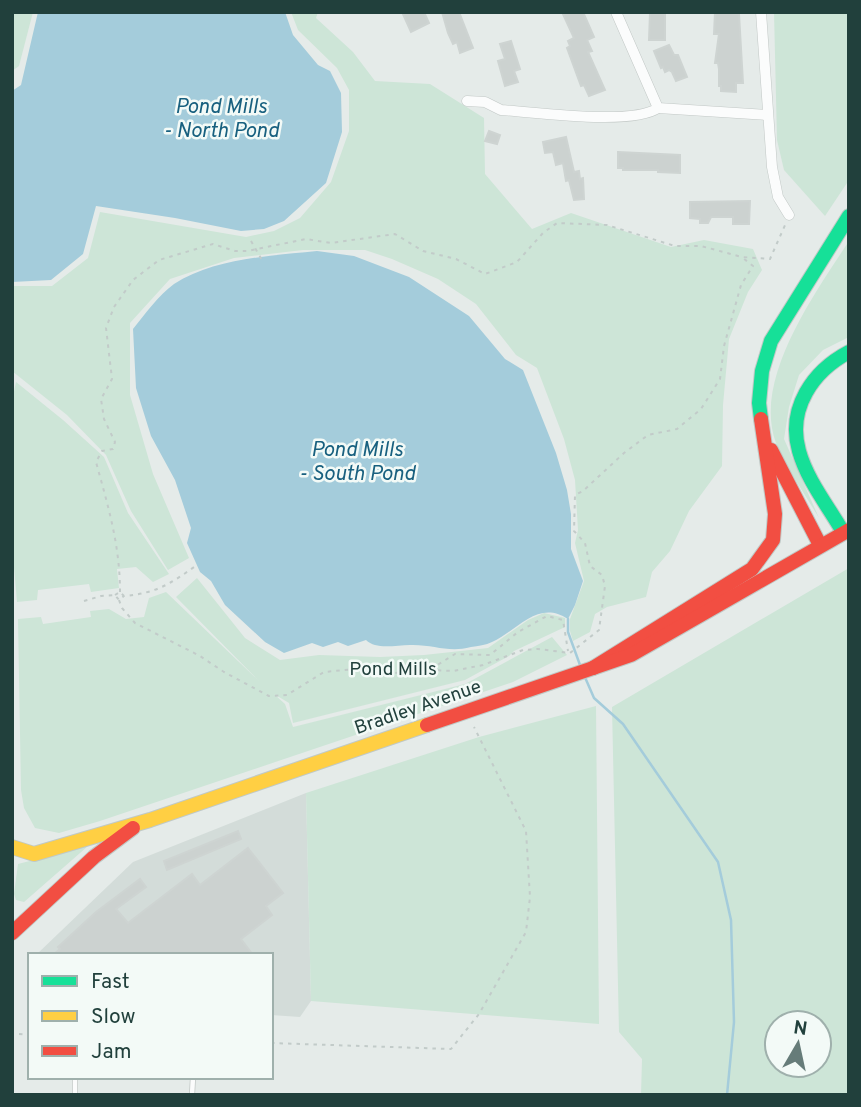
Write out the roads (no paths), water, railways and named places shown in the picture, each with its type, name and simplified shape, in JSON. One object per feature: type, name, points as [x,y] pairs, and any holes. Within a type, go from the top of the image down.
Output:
[{"type":"main road","points":[[593,668],[752,569],[773,540],[775,514],[759,404],[762,371],[771,341],[849,216]]},
{"type":"main road","points":[[846,531],[800,455],[796,431],[799,407],[806,387],[818,371],[849,352]]},
{"type":"main road","points":[[764,437],[820,545]]},
{"type":"main road","name":"Bradley Avenue","points":[[12,933],[94,857],[139,822],[631,655],[846,531]]},
{"type":"main road","points":[[12,847],[34,854],[139,822]]},
{"type":"street","points":[[616,12],[658,108]]},
{"type":"street","points":[[761,12],[772,167],[778,197],[789,215]]},
{"type":"street","points":[[467,101],[485,102],[501,110],[628,118],[652,113],[658,108],[767,115]]},
{"type":"water","name":"Pond Mills - North Pond","points":[[38,12],[285,12],[293,35],[318,65],[330,71],[341,93],[342,132],[326,183],[284,221],[264,229],[241,231],[96,206],[83,254],[51,280],[12,282],[12,91],[21,85]]},
{"type":"water","name":"Pond Mills - South Pond","points":[[317,251],[354,256],[409,277],[469,316],[505,359],[523,370],[556,453],[567,490],[571,514],[571,549],[583,581],[568,619],[547,612],[538,614],[492,642],[463,649],[421,645],[382,646],[366,640],[348,646],[338,642],[323,647],[312,643],[284,653],[265,642],[225,605],[211,581],[200,572],[187,543],[191,528],[175,480],[151,436],[136,388],[133,329],[163,294],[190,275],[225,263]]},
{"type":"waterway","points":[[568,619],[568,632],[580,665]]},
{"type":"waterway","points":[[584,675],[594,698],[623,724],[718,862],[731,920],[734,1022],[727,1095]]}]
